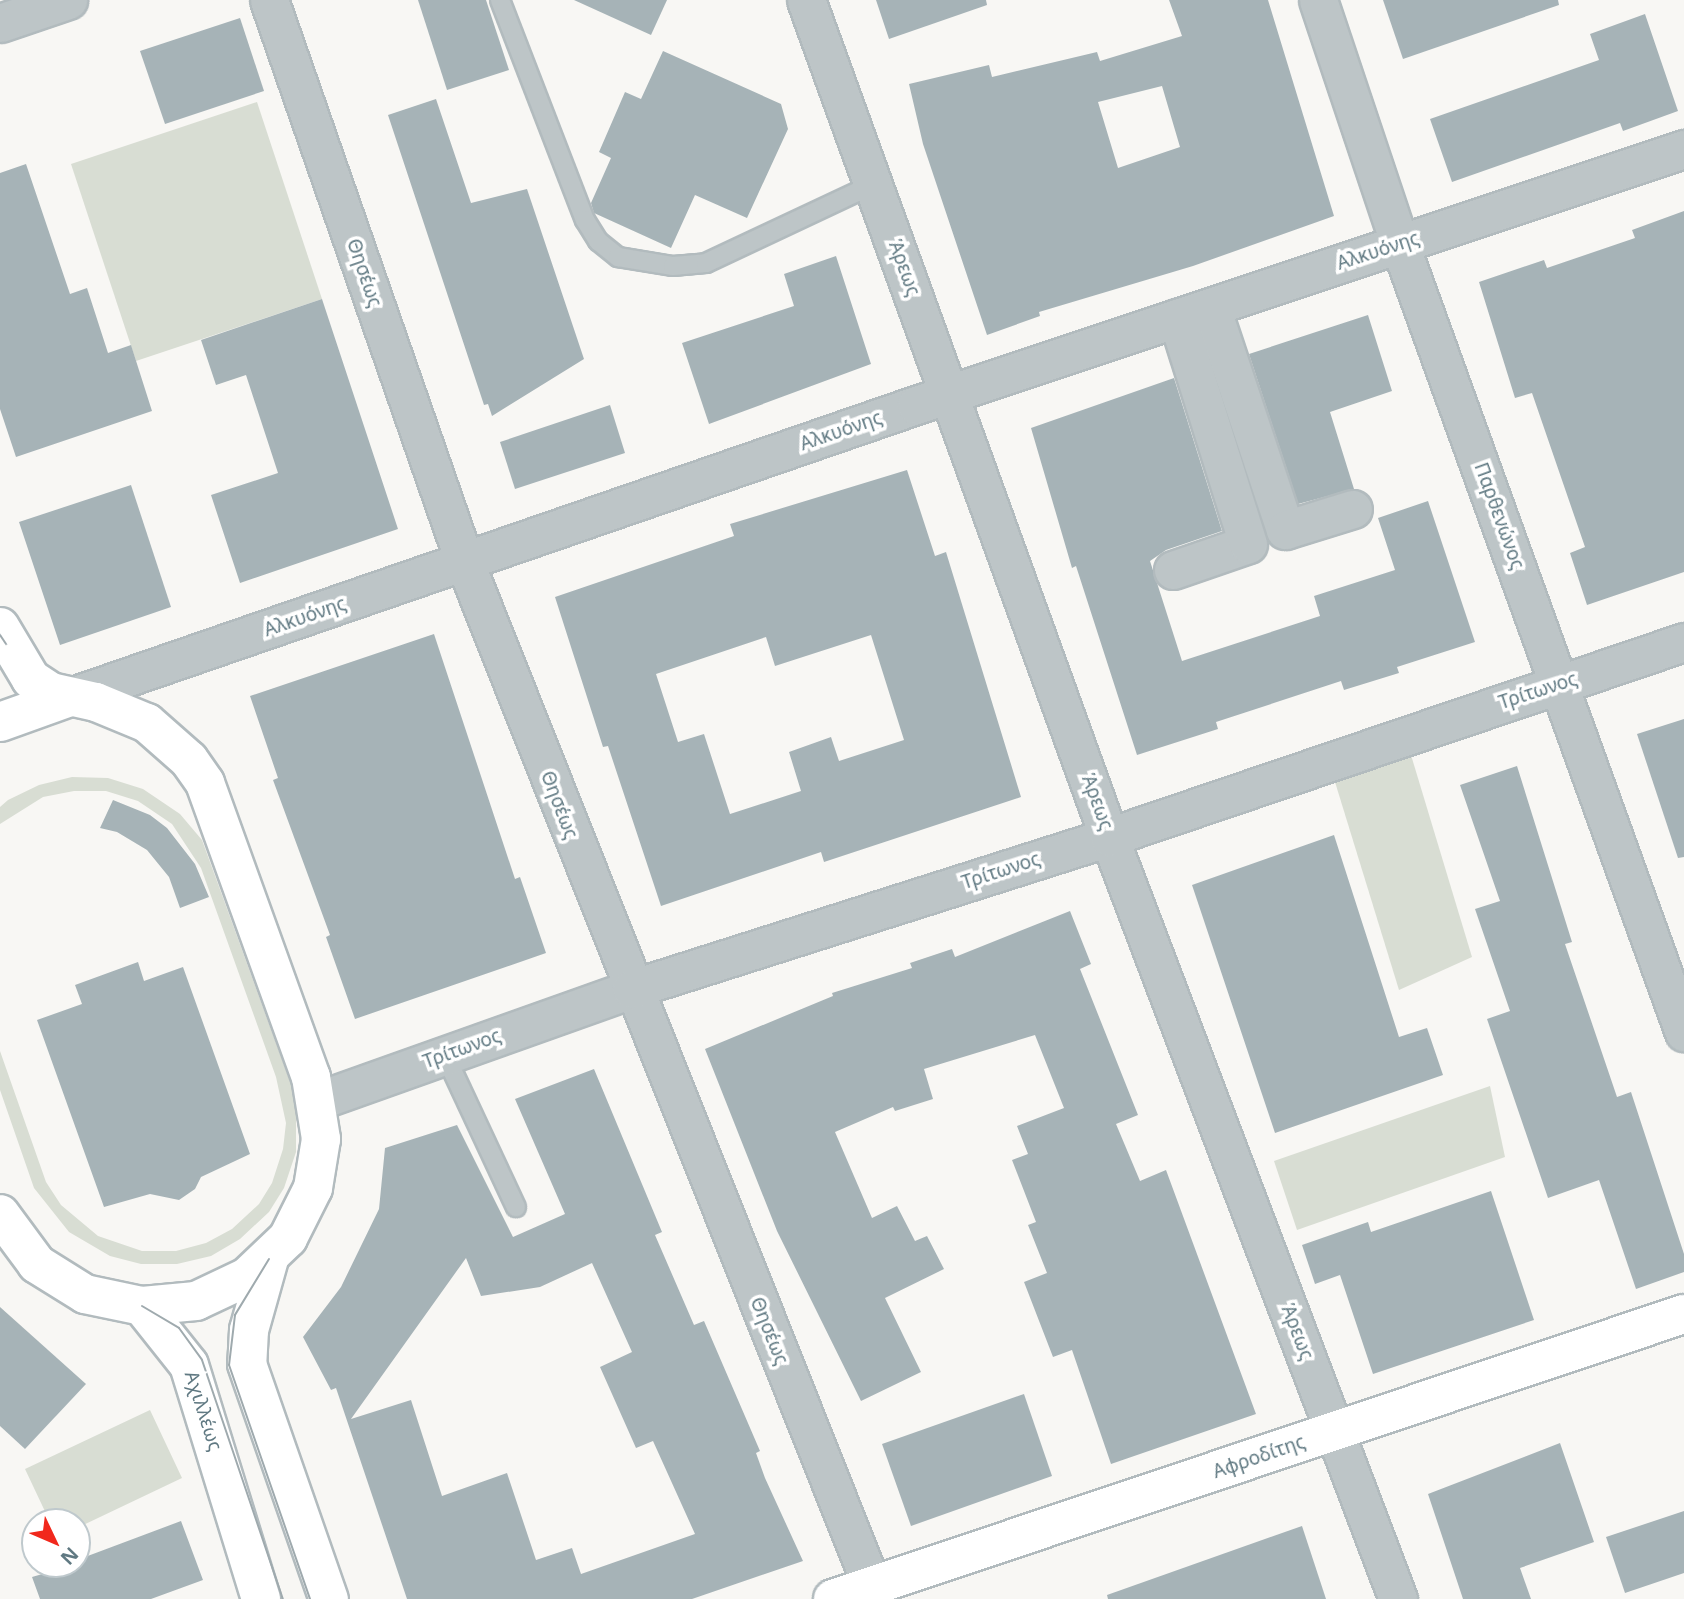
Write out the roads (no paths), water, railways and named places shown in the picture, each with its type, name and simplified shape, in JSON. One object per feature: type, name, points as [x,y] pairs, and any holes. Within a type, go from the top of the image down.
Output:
[{"type":"main road","points":[[0,1214],[16,1241],[60,1281],[112,1302],[168,1306],[213,1294],[269,1259],[288,1238],[313,1188],[321,1139],[317,1101],[205,783],[176,746],[147,723],[96,702],[67,698],[31,679],[3,636]]},
{"type":"main road","name":"Αλκυόνης","points":[[0,722],[67,698]]},
{"type":"main road","points":[[269,1259],[249,1330],[247,1364],[329,1599]]},
{"type":"main road","name":"Αχιλλέως","points":[[142,1306],[189,1365],[261,1599]]},
{"type":"main road","name":"Αφροδίτης","points":[[833,1599],[874,1593],[1334,1431],[1684,1314]]},
{"type":"street","points":[[0,23],[68,0]]},
{"type":"street","name":"Θησέως","points":[[269,0],[465,563],[631,989],[874,1593]]},
{"type":"street","name":"Άρεως","points":[[806,0],[951,394],[1109,837],[1398,1599]]},
{"type":"street","name":"Παρθενώνος","points":[[1318,0],[1400,245],[1684,1031]]},
{"type":"street","name":"Αλκυόνης","points":[[67,698],[951,394],[1684,150]]},
{"type":"street","points":[[1211,307],[1285,530],[1353,509]]},
{"type":"street","points":[[1173,570],[1248,544],[1177,318]]},
{"type":"street","name":"Τρίτωνος","points":[[317,1101],[631,989],[1109,837],[1684,642]]},
{"type":"lane","points":[[500,0],[585,220],[598,241],[618,257],[662,265],[706,263],[874,184]]},
{"type":"lane","points":[[445,1055],[516,1207]]},
{"type":"tram line","points":[[0,635],[6,644]]},
{"type":"tram line","points":[[269,1259],[235,1315],[229,1365],[310,1599]]},
{"type":"tram line","points":[[142,1306],[179,1328],[202,1360],[283,1599]]}]
